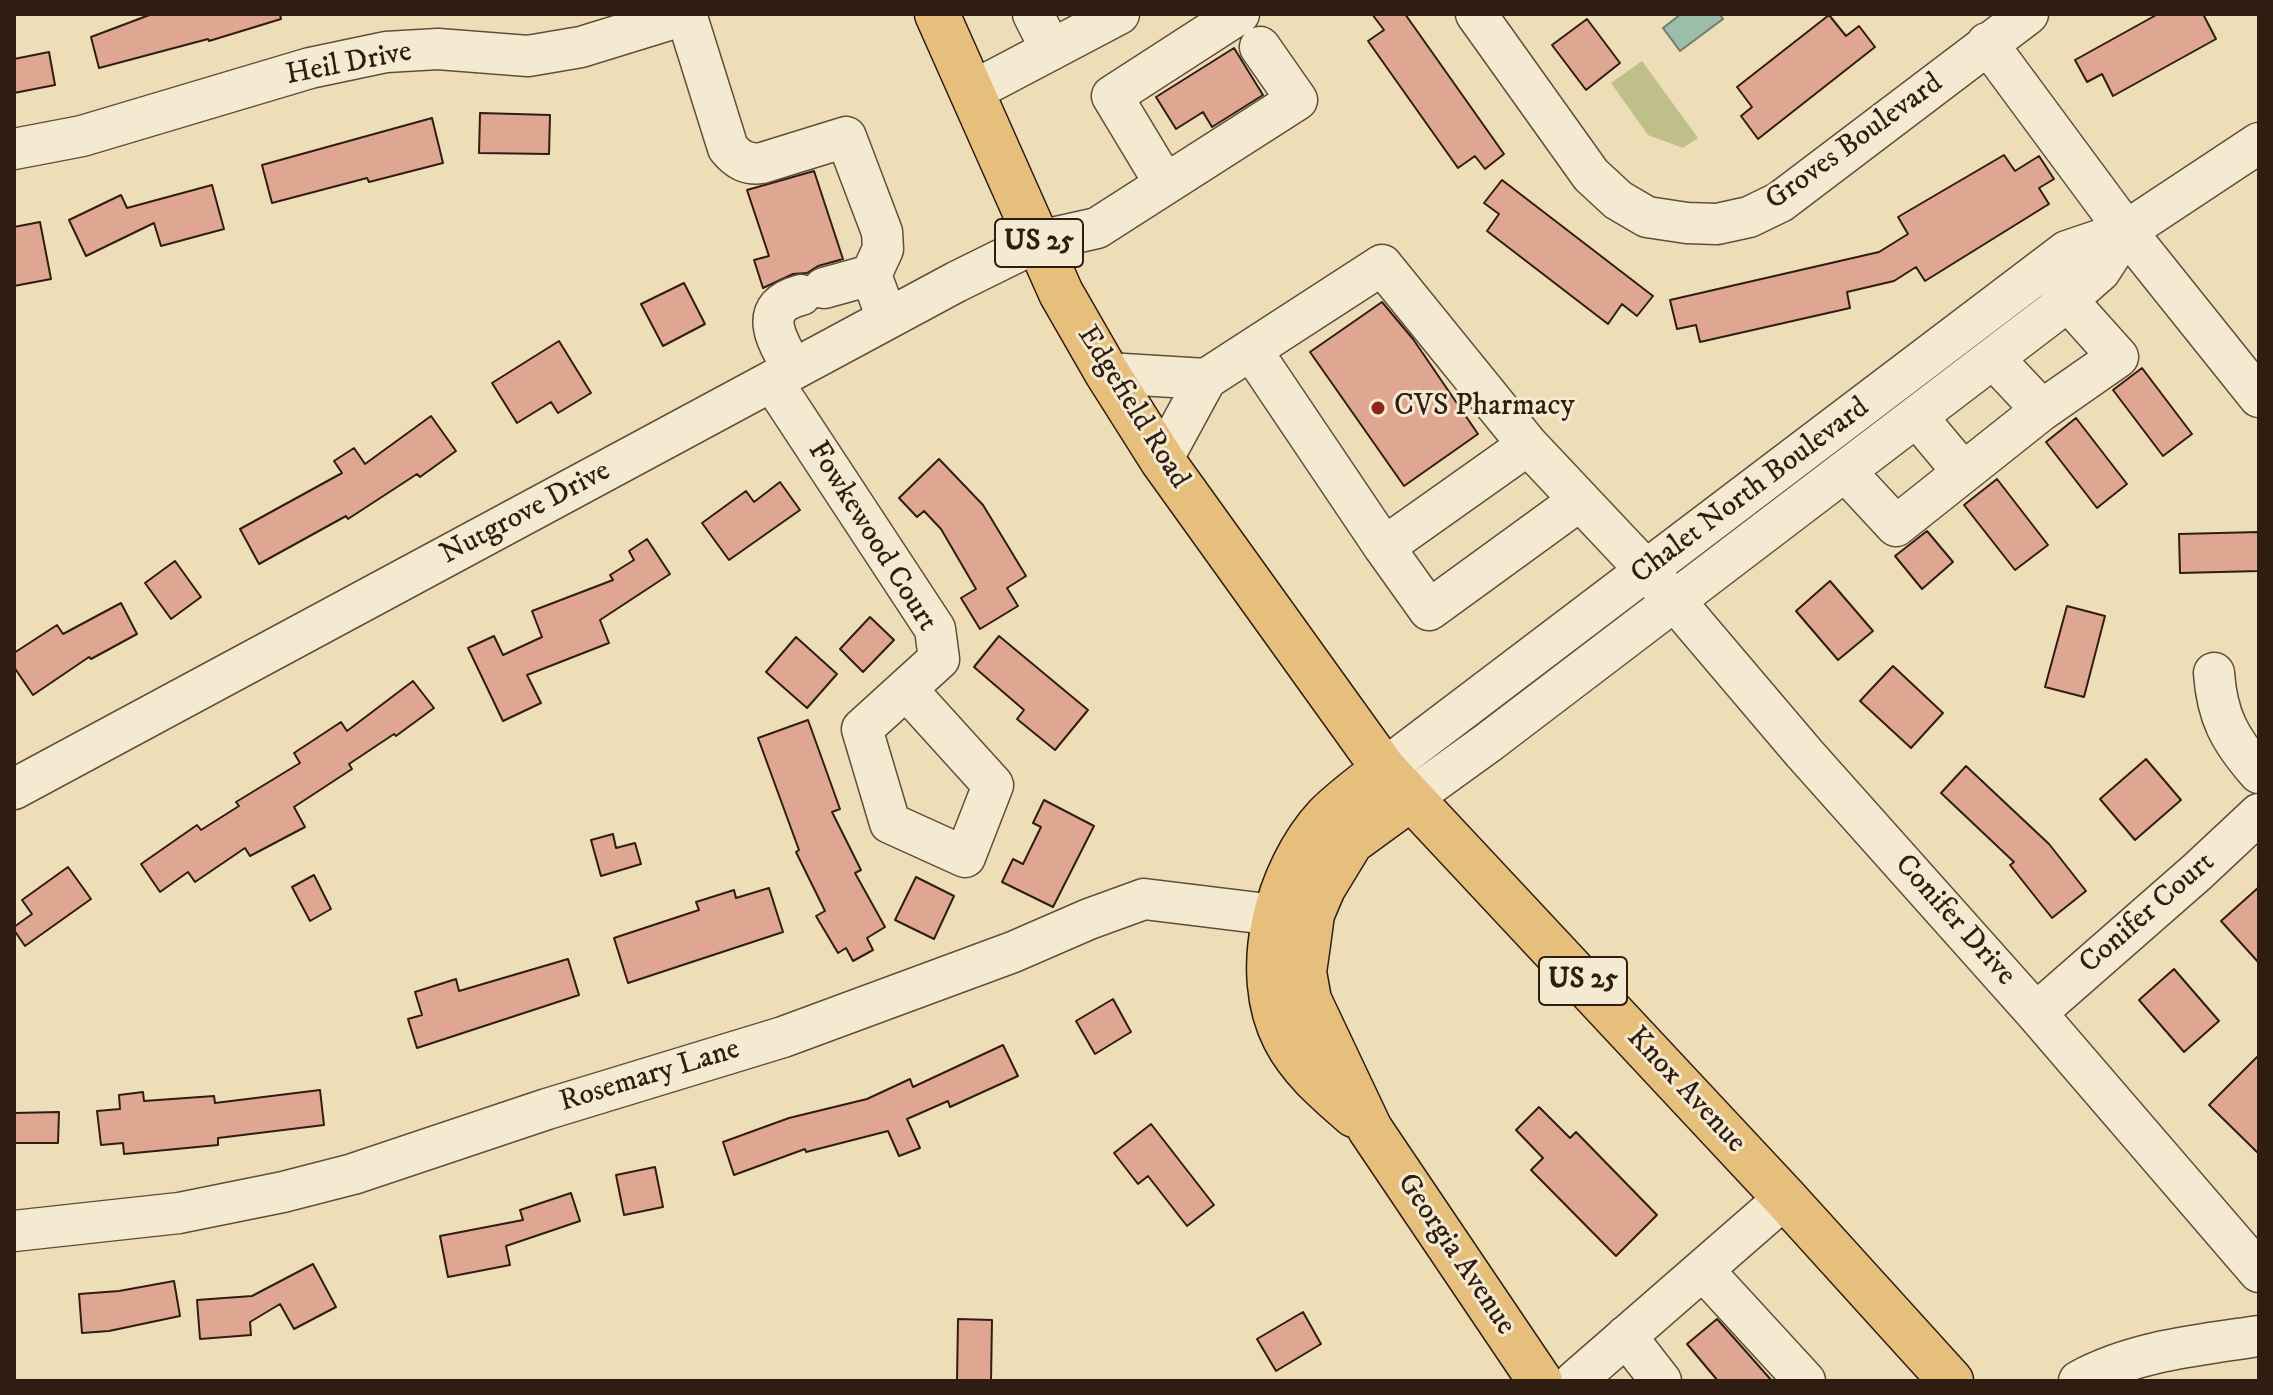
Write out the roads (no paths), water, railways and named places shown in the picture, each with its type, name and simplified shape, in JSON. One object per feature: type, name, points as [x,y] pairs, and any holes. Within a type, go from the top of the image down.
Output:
[{"type":"main road","name":"Edgefield Road","points":[[937,14],[1061,293],[1107,373],[1162,460],[1397,784]]},
{"type":"main road","name":"Georgia Avenue","points":[[1370,1129],[1313,1080],[1285,1039],[1272,1007],[1269,986],[1275,915],[1282,891],[1312,836],[1328,816],[1397,784]]},
{"type":"main road","name":"Georgia Avenue","points":[[1397,784],[1337,861],[1312,914],[1304,972],[1309,1000],[1370,1129],[1540,1381]]},
{"type":"main road","name":"Knox Avenue","points":[[1397,784],[1785,1198],[1951,1381]]},
{"type":"street","points":[[687,14],[728,148],[736,157],[752,164],[762,163],[846,137],[882,232],[883,249],[871,275],[887,318]]},
{"type":"street","name":"Heil Drive","points":[[14,149],[82,136],[310,68],[386,52],[438,49],[528,56],[581,47],[687,14]]},
{"type":"street","points":[[1033,14],[1051,50]]},
{"type":"street","points":[[971,92],[1119,14]]},
{"type":"street","points":[[1165,184],[1112,96],[1239,14]]},
{"type":"street","name":"Groves Boulevard","points":[[1476,14],[1591,175],[1618,200],[1647,217],[1717,224],[1749,217],[1780,202],[2028,14]]},
{"type":"street","points":[[1987,43],[2126,231],[2259,397]]},
{"type":"street","name":"Nutgrove Drive","points":[[14,789],[887,318],[1039,241],[1097,228],[1297,100],[1260,47]]},
{"type":"street","name":"Chalet North Boulevard","points":[[1397,784],[1646,572],[2067,251],[2126,231],[2259,143]]},
{"type":"street","name":"Chalet North Boulevard","points":[[1397,784],[1489,742],[1994,359],[2100,271],[2126,231]]},
{"type":"street","name":"Conifer Drive","points":[[1252,351],[1382,265],[1528,445],[1674,600],[1804,753],[2036,1013],[2259,1272]]},
{"type":"street","points":[[783,375],[773,332],[778,307],[789,299],[871,275]]},
{"type":"street","points":[[1845,471],[1896,526],[2042,410],[2118,357],[2067,300]]},
{"type":"street","points":[[1162,460],[1206,379],[1252,351],[1429,610],[1579,501]]},
{"type":"street","points":[[1994,359],[2042,410]]},
{"type":"street","points":[[1107,373],[1206,379]]},
{"type":"street","name":"Fowkewood Court","points":[[783,375],[935,629],[939,659],[906,689]]},
{"type":"street","points":[[1917,417],[1963,472]]},
{"type":"street","points":[[1384,547],[1528,445]]},
{"type":"street","points":[[2214,673],[2219,713],[2239,751],[2259,773]]},
{"type":"street","name":"Conifer Court","points":[[2036,1013],[2259,814]]},
{"type":"street","name":"Rosemary Lane","points":[[14,1231],[179,1213],[353,1174],[547,1109],[783,1037],[1144,899],[1275,915]]},
{"type":"street","points":[[1575,1381],[1785,1198]]},
{"type":"street","points":[[1703,1270],[1805,1381]]},
{"type":"street","points":[[1626,1336],[1661,1381]]},
{"type":"street","points":[[2079,1381],[2123,1361],[2173,1349],[2259,1336]]},
{"type":"place","name":"CVS Pharmacy","points":[[1378,408]]}]
